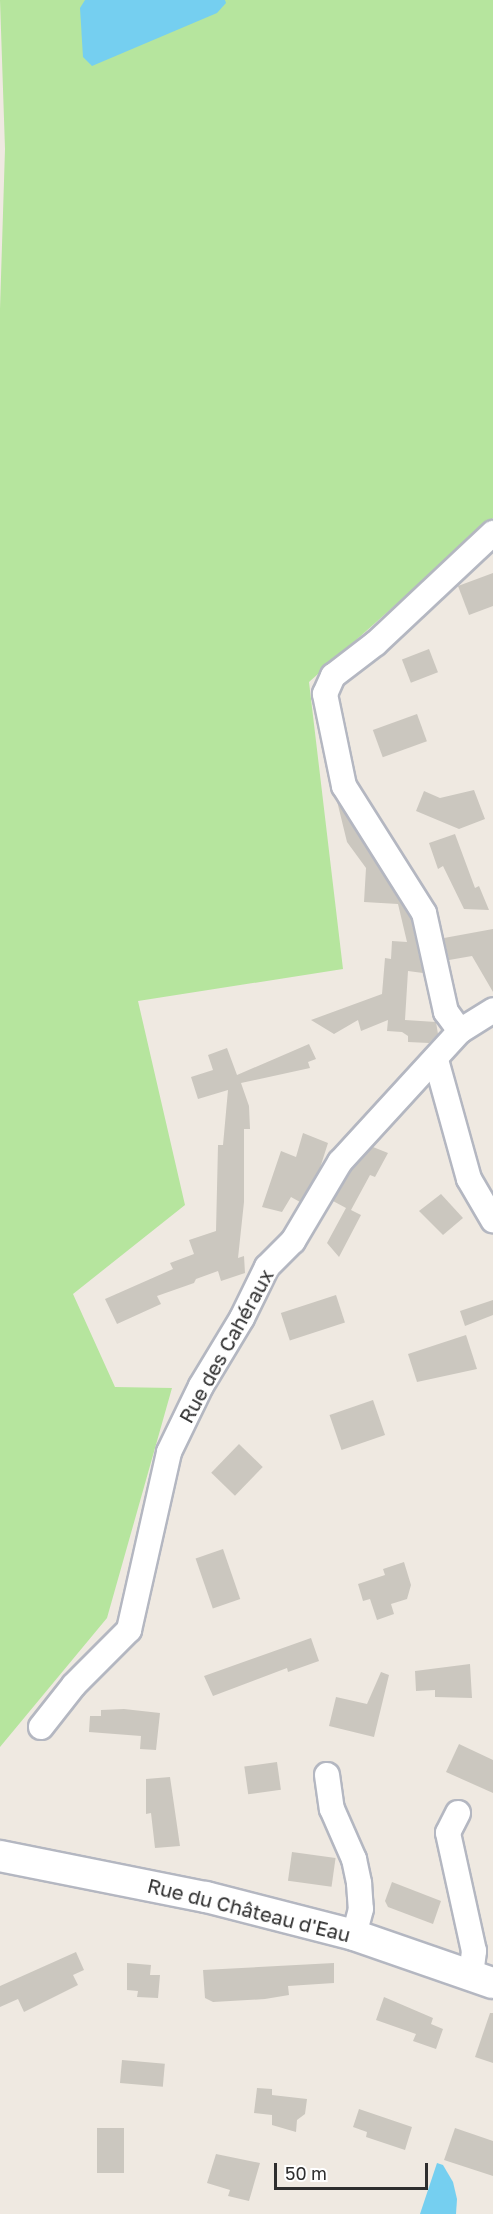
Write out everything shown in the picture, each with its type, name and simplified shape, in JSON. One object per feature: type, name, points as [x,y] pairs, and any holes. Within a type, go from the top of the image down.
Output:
[{"type":"street","points":[[460,1031],[446,1012],[424,913],[344,786],[325,694],[333,676],[376,643],[493,534]]},
{"type":"street","name":"Rue des Cahéraux","points":[[41,1727],[74,1685],[129,1630],[169,1452],[201,1386],[242,1318],[267,1267],[293,1240],[340,1162],[436,1060],[460,1031],[493,1010]]},
{"type":"street","points":[[436,1060],[469,1179],[493,1220]]},
{"type":"street","points":[[327,1775],[332,1809],[354,1859],[359,1883],[361,1909],[354,1935]]},
{"type":"street","points":[[458,1813],[448,1833],[482,1979]]},
{"type":"street","name":"Rue du Château d'Eau","points":[[0,1856],[206,1897],[354,1935],[482,1979]]},
{"type":"green space","points":[[0,0],[493,0],[493,518],[309,682],[343,969],[138,1001],[185,1205],[73,1294],[115,1387],[172,1388],[107,1618],[0,1747],[0,309],[5,149]]},
{"type":"water","points":[[85,0],[225,0],[226,3],[217,13],[92,66],[83,57],[80,8]]},
{"type":"water","points":[[437,2163],[443,2165],[453,2182],[457,2199],[456,2214],[420,2214]]},
{"type":"building","points":[[493,573],[493,606],[469,615],[458,586]]},
{"type":"building","points":[[429,649],[438,672],[411,683],[402,659]]},
{"type":"building","points":[[417,714],[427,741],[383,757],[373,730]]},
{"type":"building","points":[[474,790],[485,819],[459,829],[416,811],[424,791],[440,798]]},
{"type":"building","points":[[337,801],[411,919],[423,973],[408,971],[405,1020],[436,1022],[438,1034],[429,1043],[408,1042],[408,1036],[402,1032],[387,1031],[388,1020],[361,1031],[358,1020],[334,1034],[311,1020],[382,994],[385,958],[391,959],[392,941],[407,942],[398,904],[364,902],[366,868],[347,842]]},
{"type":"building","points":[[455,834],[475,888],[479,886],[489,910],[464,909],[443,866],[438,869],[429,843]]},
{"type":"building","points":[[493,929],[493,992],[472,956],[449,960],[444,938]]},
{"type":"building","points":[[309,1044],[316,1059],[308,1062],[310,1068],[241,1083],[249,1106],[250,1129],[244,1129],[244,1202],[238,1258],[244,1256],[245,1273],[221,1281],[218,1271],[196,1279],[194,1283],[157,1296],[161,1304],[117,1324],[105,1299],[173,1269],[170,1263],[194,1254],[189,1240],[216,1231],[218,1145],[223,1145],[228,1090],[198,1099],[191,1077],[213,1070],[208,1055],[227,1048],[237,1075]]},
{"type":"building","points":[[303,1133],[328,1143],[320,1168],[300,1202],[291,1197],[282,1212],[262,1207],[281,1151],[296,1157]]},
{"type":"building","points":[[373,1147],[388,1153],[375,1177],[370,1175],[351,1210],[361,1215],[339,1257],[327,1243],[346,1208],[333,1201],[351,1171]]},
{"type":"building","points":[[441,1194],[463,1218],[443,1235],[419,1211]]},
{"type":"building","points":[[336,1295],[345,1323],[290,1341],[281,1313]]},
{"type":"building","points":[[493,1300],[493,1315],[465,1326],[460,1311]]},
{"type":"building","points":[[466,1335],[477,1369],[417,1382],[408,1354]]},
{"type":"building","points":[[373,1400],[385,1435],[342,1450],[330,1415]]},
{"type":"building","points":[[239,1444],[263,1467],[235,1496],[211,1473]]},
{"type":"building","points":[[223,1549],[240,1599],[213,1609],[196,1558]]},
{"type":"building","points":[[404,1562],[411,1585],[407,1599],[391,1604],[394,1614],[377,1620],[370,1599],[363,1601],[358,1584],[385,1575],[383,1569]]},
{"type":"building","points":[[311,1638],[319,1661],[288,1672],[287,1668],[213,1696],[204,1676]]},
{"type":"building","points":[[470,1664],[472,1698],[435,1697],[435,1690],[416,1691],[415,1671]]},
{"type":"building","points":[[381,1672],[389,1675],[374,1737],[329,1726],[336,1697],[367,1704]]},
{"type":"building","points":[[124,1709],[160,1713],[156,1750],[140,1749],[141,1736],[89,1732],[90,1716],[101,1716],[101,1710]]},
{"type":"building","points":[[459,1744],[493,1760],[493,1793],[446,1772]]},
{"type":"building","points":[[277,1762],[281,1790],[248,1794],[244,1767]]},
{"type":"building","points":[[170,1777],[180,1846],[155,1848],[151,1813],[146,1814],[146,1779]]},
{"type":"building","points":[[292,1852],[336,1858],[332,1887],[288,1881]]},
{"type":"building","points":[[392,1882],[441,1901],[433,1924],[388,1907],[385,1901]]},
{"type":"building","points":[[76,1952],[84,1970],[73,1975],[78,1985],[24,2012],[18,1999],[0,2007],[0,1986]]},
{"type":"building","points":[[127,1963],[151,1965],[150,1975],[160,1975],[158,1998],[137,1997],[138,1991],[127,1990]]},
{"type":"building","points":[[334,1963],[334,1983],[288,1986],[289,1995],[265,1999],[213,2002],[205,1998],[203,1970]]},
{"type":"building","points":[[384,1997],[433,2018],[431,2024],[443,2029],[436,2049],[413,2041],[416,2034],[376,2020]]},
{"type":"building","points":[[490,2013],[493,2013],[493,2063],[475,2057]]},
{"type":"building","points":[[122,2060],[165,2064],[163,2087],[120,2083]]},
{"type":"building","points":[[257,2088],[272,2089],[272,2095],[307,2099],[305,2114],[297,2120],[296,2132],[272,2125],[272,2115],[254,2113]]},
{"type":"building","points":[[359,2109],[412,2127],[405,2150],[366,2137],[367,2132],[353,2127]]},
{"type":"building","points":[[97,2128],[124,2128],[124,2173],[97,2173]]},
{"type":"building","points":[[455,2128],[493,2141],[493,2176],[444,2160]]},
{"type":"building","points":[[216,2154],[260,2163],[249,2201],[228,2196],[230,2190],[207,2183]]}]
